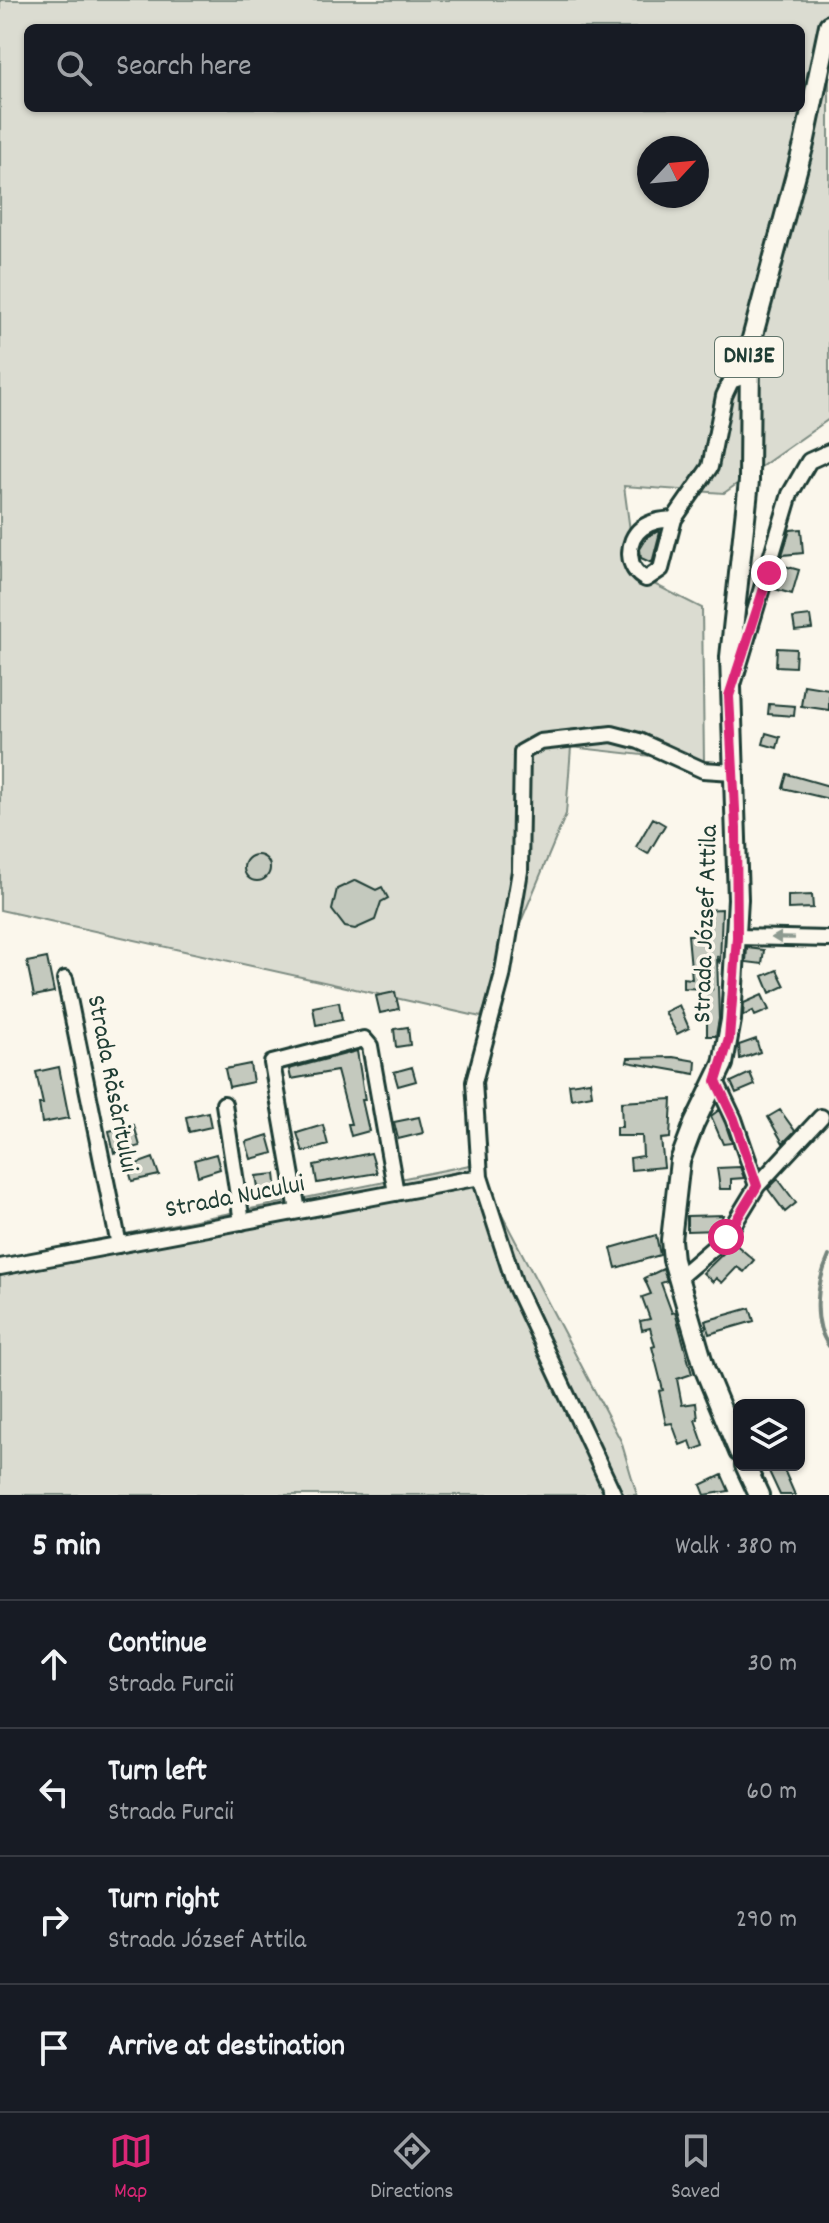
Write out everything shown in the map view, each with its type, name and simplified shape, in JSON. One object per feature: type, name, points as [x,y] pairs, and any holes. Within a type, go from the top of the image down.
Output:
[{"type":"main road","name":"DN13E","points":[[729,696],[731,634],[749,481],[748,375],[756,323],[804,144],[829,25]]},
{"type":"main road","name":"Strada József Attila","points":[[729,696],[737,937],[729,1039],[716,1081],[694,1124],[680,1161],[671,1240],[678,1278],[705,1370],[733,1438]]},
{"type":"main road","points":[[748,1471],[759,1495]]},
{"type":"street","points":[[674,519],[710,467],[729,385],[737,377],[748,375]]},
{"type":"street","name":"Strada József Attila","points":[[729,696],[769,573],[790,494],[809,461],[829,452]]},
{"type":"street","points":[[614,1495],[515,1285],[480,1177],[474,1082],[502,977],[520,871],[522,752],[540,742],[612,734],[639,741],[703,770],[733,772]]},
{"type":"street","points":[[737,937],[829,939]]},
{"type":"street","name":"Strada Răsăritului","points":[[65,979],[119,1245]]},
{"type":"street","points":[[298,1211],[272,1063],[364,1039],[370,1046],[396,1193]]},
{"type":"street","points":[[716,1081],[734,1119],[757,1186]]},
{"type":"street","points":[[224,1104],[242,1222]]},
{"type":"street","points":[[678,1278],[726,1237],[757,1186],[821,1117]]},
{"type":"street","name":"Strada Nucului","points":[[0,1267],[480,1177]]},
{"type":"shaded area","points":[[0,0],[829,0],[829,419],[724,493],[624,486],[636,575],[702,608],[704,762],[571,747],[566,814],[481,1017],[0,910]]},
{"type":"shaded area","points":[[475,1164],[621,1441],[637,1495],[0,1495],[0,1259]]},
{"type":"building","points":[[801,529],[803,553],[782,555],[790,530]]},
{"type":"building","points":[[659,531],[652,563],[641,558],[640,549],[648,536]]},
{"type":"building","points":[[781,565],[799,570],[792,594],[775,589]]},
{"type":"building","points":[[810,616],[812,629],[795,631],[793,618]]},
{"type":"building","points":[[777,648],[796,649],[795,667],[776,666]]},
{"type":"building","points":[[804,685],[829,689],[829,710],[801,706]]},
{"type":"building","points":[[769,704],[795,706],[794,716],[768,714]]},
{"type":"building","points":[[766,733],[780,737],[777,748],[763,744]]},
{"type":"building","points":[[787,774],[829,786],[829,799],[783,788]]},
{"type":"building","points":[[653,818],[665,825],[648,854],[636,847]]},
{"type":"building","points":[[257,855],[266,859],[270,868],[266,877],[257,881],[248,877],[244,868],[248,859]]},
{"type":"building","points":[[356,880],[376,890],[382,887],[388,898],[381,902],[375,920],[355,929],[345,927],[332,910],[337,889]]},
{"type":"building","points":[[812,895],[813,908],[788,909],[788,896]]},
{"type":"building","points":[[722,909],[720,964],[717,956],[719,1019],[716,1036],[707,1036],[707,992],[713,989],[683,988],[683,978],[692,979],[688,935],[704,935],[703,910]]},
{"type":"building","points":[[747,948],[764,950],[762,964],[746,962]]},
{"type":"building","points":[[47,958],[54,992],[34,996],[27,962]]},
{"type":"building","points":[[777,970],[785,986],[770,993],[763,976]]},
{"type":"building","points":[[395,992],[399,1009],[380,1013],[376,996]]},
{"type":"building","points":[[762,995],[769,1010],[755,1016],[753,1011],[743,1016],[744,1003]]},
{"type":"building","points":[[339,1002],[342,1020],[316,1025],[313,1007]]},
{"type":"building","points":[[679,1005],[689,1028],[677,1034],[665,1012]]},
{"type":"building","points":[[408,1027],[410,1045],[396,1047],[394,1029]]},
{"type":"building","points":[[756,1039],[760,1052],[740,1059],[739,1045]]},
{"type":"building","points":[[357,1051],[369,1131],[351,1136],[348,1124],[351,1124],[337,1071],[291,1079],[289,1069]]},
{"type":"building","points":[[673,1057],[696,1061],[695,1074],[627,1062],[628,1058]]},
{"type":"building","points":[[250,1064],[253,1082],[229,1087],[225,1069]]},
{"type":"building","points":[[59,1067],[69,1118],[42,1123],[39,1104],[43,1104],[36,1072]]},
{"type":"building","points":[[412,1067],[416,1081],[398,1086],[394,1072]]},
{"type":"building","points":[[750,1073],[755,1085],[736,1093],[731,1082]]},
{"type":"building","points":[[590,1081],[592,1095],[571,1099],[569,1084]]},
{"type":"building","points":[[672,1099],[670,1138],[661,1139],[664,1167],[631,1170],[630,1158],[643,1156],[642,1136],[616,1136],[616,1127],[622,1127],[621,1102]]},
{"type":"building","points":[[719,1110],[732,1143],[723,1144],[711,1116]]},
{"type":"building","points":[[780,1110],[795,1131],[783,1143],[768,1117]]},
{"type":"building","points":[[208,1112],[211,1127],[189,1132],[186,1117]]},
{"type":"building","points":[[419,1117],[423,1133],[398,1139],[394,1122]]},
{"type":"building","points":[[134,1125],[140,1146],[114,1153],[109,1131]]},
{"type":"building","points":[[323,1125],[328,1145],[303,1152],[297,1133]]},
{"type":"building","points":[[268,1135],[273,1153],[251,1159],[246,1142]]},
{"type":"building","points":[[371,1153],[377,1173],[317,1183],[314,1165]]},
{"type":"building","points":[[216,1154],[220,1169],[198,1176],[194,1160]]},
{"type":"building","points":[[153,1158],[159,1175],[132,1181],[128,1167]]},
{"type":"building","points":[[740,1167],[744,1178],[731,1179],[731,1189],[720,1189],[717,1168]]},
{"type":"building","points":[[275,1174],[277,1191],[259,1193],[256,1176]]},
{"type":"building","points":[[778,1179],[796,1203],[785,1212],[768,1189]]},
{"type":"building","points":[[723,1215],[718,1230],[687,1231],[687,1216]]},
{"type":"building","points":[[656,1235],[660,1255],[616,1268],[611,1248]]},
{"type":"building","points":[[734,1243],[754,1260],[744,1272],[737,1267],[722,1283],[716,1278],[713,1282],[703,1273]]},
{"type":"building","points":[[663,1269],[667,1281],[661,1283],[672,1313],[675,1312],[692,1374],[677,1379],[682,1405],[696,1403],[698,1419],[695,1420],[704,1446],[693,1450],[690,1441],[680,1445],[672,1423],[666,1424],[659,1391],[663,1390],[652,1347],[655,1346],[650,1328],[642,1330],[640,1321],[650,1319],[642,1297],[651,1294],[644,1278]]},
{"type":"building","points":[[750,1308],[754,1321],[709,1334],[705,1321]]},
{"type":"building","points":[[769,1471],[785,1471],[795,1495],[780,1495]]},
{"type":"building","points":[[722,1475],[729,1491],[705,1495],[701,1485]]},
{"type":"waterway","points":[[829,1256],[821,1278],[818,1301],[820,1325],[829,1346]]},
{"type":"route","points":[[726,1237],[757,1186],[734,1119],[716,1081],[729,1039],[737,937],[736,828],[729,696],[769,573]]}]
